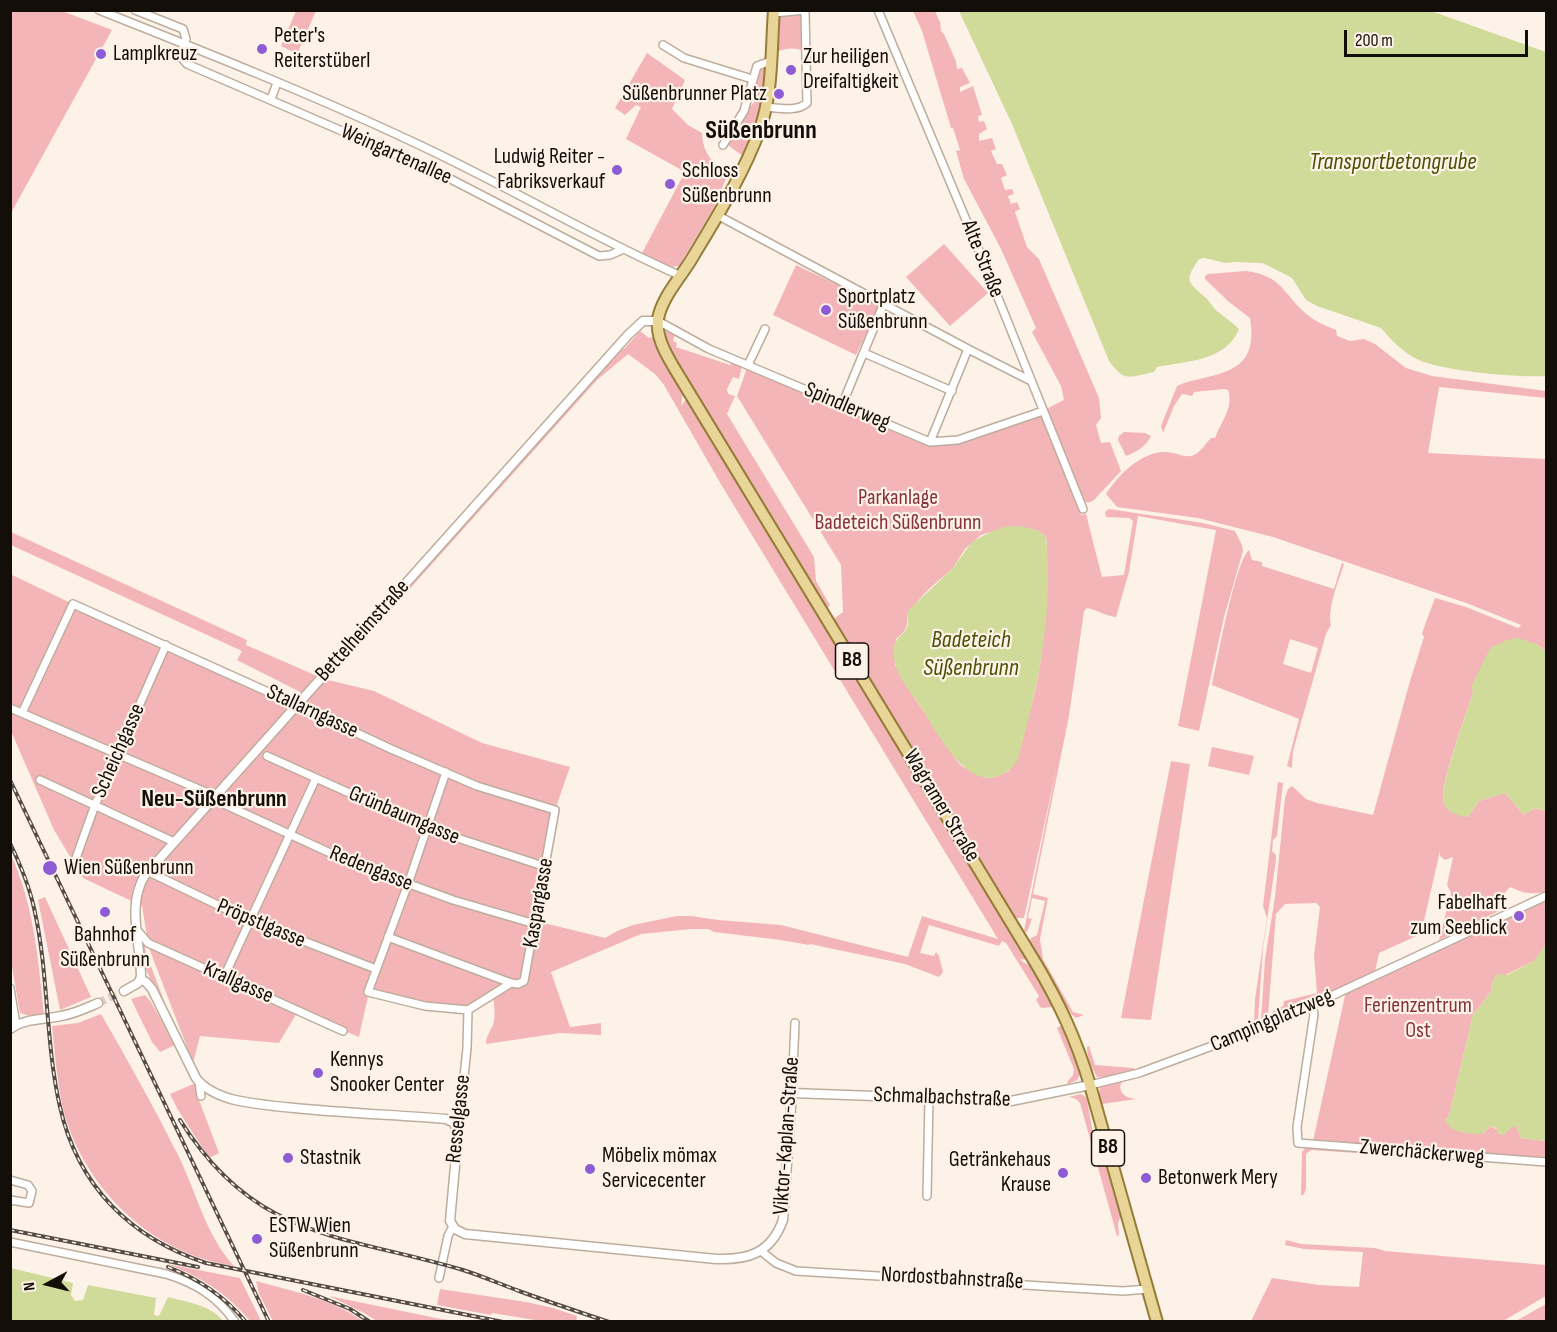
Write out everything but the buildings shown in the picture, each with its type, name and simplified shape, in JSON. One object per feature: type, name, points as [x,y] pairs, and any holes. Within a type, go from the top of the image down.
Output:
[{"type":"main road","points":[[658,321],[661,309],[717,215],[750,152],[766,107],[774,12]]},
{"type":"main road","name":"Wagramer Straße","points":[[658,321],[661,342],[670,360],[1051,989],[1073,1031],[1157,1322]]},
{"type":"street","name":"Weingartenallee","points":[[99,10],[413,142],[681,276]]},
{"type":"street","name":"Weingartenallee","points":[[134,10],[183,29],[186,36],[180,56],[187,64],[439,173],[599,256],[610,255],[624,249]]},
{"type":"street","points":[[127,21],[134,10]]},
{"type":"street","name":"Alte Straße","points":[[878,10],[980,253],[1083,509]]},
{"type":"street","points":[[766,107],[795,108],[803,107],[807,103],[805,11],[774,12]]},
{"type":"street","points":[[663,45],[684,58],[752,79]]},
{"type":"street","points":[[723,145],[744,111],[757,66],[771,62]]},
{"type":"street","points":[[271,99],[277,83]]},
{"type":"street","points":[[717,215],[968,350],[1031,381]]},
{"type":"street","points":[[842,405],[884,303]]},
{"type":"street","name":"Bettelheimstraße","points":[[140,979],[135,907],[138,892],[148,872],[628,335],[643,321],[658,321]]},
{"type":"street","name":"Spindlerweg","points":[[658,321],[709,349],[930,442],[958,440],[1043,411]]},
{"type":"street","points":[[748,365],[765,329]]},
{"type":"street","points":[[930,442],[968,350]]},
{"type":"street","points":[[864,353],[952,391]]},
{"type":"street","name":"Stallarngasse","points":[[22,713],[73,604],[382,746],[477,786],[555,810]]},
{"type":"street","name":"Scheichgasse","points":[[76,858],[95,805],[166,645]]},
{"type":"street","name":"Redengasse","points":[[10,708],[117,753],[352,863],[453,900],[535,924]]},
{"type":"street","name":"Grünbaumgasse","points":[[267,756],[426,828],[546,867]]},
{"type":"street","points":[[446,772],[368,992],[425,1006],[468,1010],[511,983]]},
{"type":"street","points":[[224,977],[316,778]]},
{"type":"street","points":[[40,780],[174,842]]},
{"type":"street","name":"Kaspargasse","points":[[511,983],[518,984],[526,979],[555,810]]},
{"type":"street","name":"Pröpstlgasse","points":[[148,872],[249,920],[376,969]]},
{"type":"street","name":"Campingplatzweg","points":[[1090,1085],[1139,1073],[1184,1058],[1312,1005],[1546,896]]},
{"type":"street","name":"Krallgasse","points":[[137,930],[148,943],[343,1031]]},
{"type":"street","points":[[388,937],[511,983]]},
{"type":"street","points":[[124,991],[140,979],[152,989],[199,1082],[201,1096]]},
{"type":"street","points":[[10,988],[13,1027],[39,1019],[74,1013],[98,1003]]},
{"type":"street","name":"Zwerchäckerweg","points":[[1312,1005],[1314,1014],[1298,1127],[1298,1143],[1546,1162]]},
{"type":"street","name":"Resselgasse","points":[[452,1228],[450,1215],[458,1133],[454,1123],[460,1115],[468,1010]]},
{"type":"street","name":"Viktor-Kaplan-Straße","points":[[764,1249],[780,1227],[784,1212],[795,1023]]},
{"type":"street","points":[[199,1082],[216,1094],[238,1101],[326,1111],[446,1119],[454,1123]]},
{"type":"street","name":"Schmalbachstraße","points":[[792,1092],[1011,1101],[1090,1085]]},
{"type":"street","points":[[927,1196],[929,1099]]},
{"type":"street","points":[[10,1180],[28,1185],[32,1191],[29,1203],[10,1200]]},
{"type":"street","points":[[439,1278],[448,1236],[452,1228],[465,1234],[716,1259],[743,1258],[764,1249]]},
{"type":"street","points":[[10,1242],[166,1274],[188,1281],[225,1308],[235,1322]]},
{"type":"street","name":"Nordostbahnstraße","points":[[764,1249],[781,1265],[796,1270],[1123,1291],[1148,1289]]},
{"type":"green space","points":[[11,10],[62,11],[112,30],[11,213]]},
{"type":"green space","points":[[296,11],[316,11],[297,54],[281,46]]},
{"type":"green space","points":[[913,11],[935,11],[941,31],[956,61],[957,69],[962,68],[970,83],[960,87],[960,92],[973,86],[982,115],[978,116],[979,122],[984,121],[987,129],[979,134],[979,141],[992,138],[996,149],[991,151],[997,164],[1002,164],[1007,175],[1001,178],[1005,190],[1012,189],[1014,194],[1008,196],[1011,204],[1017,202],[1020,209],[1015,212],[1027,247],[1039,259],[1099,398],[1101,418],[1096,425],[1101,443],[1110,442],[1121,471],[1094,500],[1088,503],[1082,500],[1046,409],[1064,400],[1061,386],[1032,332],[1036,328],[1001,249],[964,179],[956,151],[960,150],[953,128],[951,128],[922,31]]},
{"type":"green space","points":[[780,14],[802,14],[803,51],[790,48],[777,52]]},
{"type":"green space","points":[[647,53],[685,80],[672,109],[688,125],[702,133],[704,147],[709,157],[728,174],[713,209],[679,266],[671,267],[642,253],[685,172],[626,139],[641,107],[636,105],[625,115],[615,108]]},
{"type":"green space","points":[[765,66],[764,95],[748,103],[758,71]]},
{"type":"green space","points":[[762,99],[756,126],[743,156],[729,146],[728,139],[739,120],[744,121],[752,104]]},
{"type":"green space","points":[[944,244],[988,293],[950,326],[906,277]]},
{"type":"green space","name":"Sportplatz Süßenbrunn","points":[[796,265],[880,305],[856,355],[773,315]]},
{"type":"green space","points":[[1246,271],[1274,280],[1307,314],[1336,330],[1337,336],[1350,341],[1364,339],[1375,344],[1406,368],[1432,376],[1546,391],[1546,398],[1439,387],[1428,453],[1546,459],[1546,651],[1536,644],[1472,685],[1473,693],[1449,767],[1443,795],[1444,803],[1449,809],[1468,817],[1479,801],[1505,793],[1524,815],[1535,808],[1546,811],[1546,891],[1529,893],[1510,887],[1503,895],[1499,911],[1439,940],[1451,893],[1447,885],[1453,857],[1445,860],[1440,856],[1440,851],[1421,934],[1379,953],[1375,972],[1274,1018],[1273,1011],[1283,1006],[1284,1001],[1317,993],[1314,956],[1320,907],[1316,903],[1285,904],[1276,914],[1268,1016],[1262,1022],[1265,959],[1288,789],[1292,786],[1306,799],[1317,803],[1373,815],[1424,637],[1422,633],[1435,598],[1466,607],[1518,628],[1521,625],[1469,604],[1273,537],[1198,518],[1117,507],[1106,494],[1124,472],[1148,455],[1166,452],[1191,456],[1199,452],[1211,438],[1215,438],[1229,402],[1228,390],[1224,389],[1194,392],[1192,396],[1182,394],[1174,406],[1163,433],[1161,426],[1177,386],[1235,367],[1249,350],[1250,318],[1205,279],[1208,274]]},
{"type":"green space","points":[[669,329],[675,334],[673,341],[677,343],[676,347],[730,365],[734,362],[742,366],[739,379],[733,377],[727,389],[728,394],[735,396],[727,414],[814,557],[816,581],[830,605],[826,610],[681,372],[667,344],[665,333]]},
{"type":"green space","points":[[640,331],[649,338],[654,337],[683,393],[681,406],[687,398],[1029,960],[1020,959],[1034,967],[1052,1007],[1041,1008],[1036,1000],[1039,996],[1006,943],[1002,941],[999,946],[929,925],[920,953],[934,956],[936,952],[943,972],[939,977],[905,964],[810,944],[714,932],[708,929],[691,929],[641,934],[551,972],[570,1027],[601,1023],[601,1035],[560,1033],[486,1044],[494,1022],[493,996],[528,981],[540,922],[605,938],[633,925],[677,916],[691,916],[781,925],[908,957],[922,916],[998,939],[722,486],[664,385],[655,374],[628,354],[597,380],[328,680],[374,691],[482,743],[570,767],[555,810],[526,979],[470,1007],[434,1007],[369,992],[359,1037],[298,1011],[279,1043],[200,1036],[193,1063],[149,948],[142,906],[83,878],[54,830],[11,731],[10,574],[73,604],[291,699],[298,698],[302,693],[237,660],[242,651],[11,545],[11,532],[247,640],[246,645],[324,679],[617,352],[625,348]]},
{"type":"green space","name":"Parkanlage Badeteich Süßenbrunn","points":[[748,365],[931,442],[958,440],[1043,411],[1083,509],[1079,512],[1082,515],[1086,514],[1102,577],[1124,575],[1133,521],[1129,518],[1106,517],[1105,512],[1109,509],[1203,523],[1235,531],[1243,551],[1224,617],[1199,731],[1178,726],[1216,530],[1138,516],[1129,572],[1116,617],[1087,608],[1084,611],[1069,716],[1033,894],[1048,898],[1040,939],[1043,959],[1073,1012],[1084,1015],[1076,1018],[1072,1015],[1029,943],[1031,938],[1037,935],[1045,901],[1032,898],[1028,918],[1032,919],[1027,932],[1024,931],[1057,766],[1024,918],[1014,918],[832,620],[843,612],[841,565],[737,396]],"holes":[[[1037,530],[1046,537],[1046,604],[1036,687],[1009,771],[986,778],[963,767],[957,761],[906,685],[895,665],[896,639],[906,628],[907,613],[953,568],[965,549],[981,535],[990,532]]]},
{"type":"green space","points":[[1124,432],[1145,433],[1151,436],[1144,446],[1126,456],[1118,440]]},
{"type":"green space","points":[[1249,550],[1252,560],[1262,562],[1262,566],[1334,589],[1342,563],[1344,564],[1332,603],[1331,625],[1326,634],[1293,751],[1292,768],[1287,766],[1299,719],[1212,685],[1232,592]],"holes":[[[1290,639],[1318,648],[1311,673],[1283,664]]]},
{"type":"green space","points":[[1212,747],[1254,756],[1249,775],[1208,766]]},
{"type":"green space","points":[[1171,761],[1190,764],[1151,1020],[1121,1018]]},
{"type":"green space","points":[[1278,782],[1283,783],[1277,836],[1273,840],[1272,851],[1276,855],[1276,860],[1263,948],[1258,1020],[1254,1025],[1255,999],[1267,918],[1263,906]]},
{"type":"green space","points":[[10,853],[30,912],[44,1014],[30,1016],[20,1013],[11,961]]},
{"type":"green space","points":[[45,897],[91,997],[60,1010],[38,900]]},
{"type":"green space","name":"Ferienzentrum Ost","points":[[1546,900],[1546,945],[1534,961],[1493,981],[1491,992],[1473,1015],[1449,1116],[1445,1120],[1482,1134],[1491,1126],[1504,1134],[1516,1125],[1521,1138],[1546,1141],[1546,1160],[1313,1141],[1346,991],[1373,979],[1373,981],[1414,959]]},
{"type":"green space","points":[[141,938],[144,940],[146,953],[171,1019],[146,970]]},
{"type":"green space","points":[[145,995],[175,1045],[160,1052],[152,1042],[131,999]]},
{"type":"green space","points":[[101,1014],[178,1155],[216,1241],[234,1266],[204,1259],[176,1248],[149,1232],[105,1191],[87,1166],[73,1138],[63,1109],[52,1026],[78,1023]]},
{"type":"green space","points":[[1064,1026],[1081,1073],[1077,1080],[1068,1084],[1074,1069],[1057,1028]]},
{"type":"green space","points":[[1089,1046],[1095,1065],[1134,1068],[1134,1070],[1103,1078],[1097,1077],[1089,1059],[1087,1047]]},
{"type":"green space","points":[[1134,1076],[1121,1083],[1120,1087],[1124,1095],[1136,1099],[1102,1104],[1099,1094],[1100,1087]]},
{"type":"green space","points":[[193,1084],[196,1086],[196,1092],[219,1153],[209,1158],[170,1094]]},
{"type":"green space","points":[[1080,1094],[1087,1100],[1093,1133],[1100,1140],[1122,1213],[1117,1236],[1080,1103],[1069,1097]]},
{"type":"green space","points":[[1307,1146],[1546,1164],[1546,1166],[1312,1150],[1306,1155],[1306,1189],[1301,1196],[1302,1152]]},
{"type":"green space","points":[[1286,1240],[1301,1244],[1375,1248],[1385,1251],[1546,1265],[1546,1296],[1503,1321],[1251,1321],[1272,1278],[1319,1285],[1359,1287],[1363,1252],[1304,1249],[1285,1245]]},
{"type":"green space","points":[[167,1264],[240,1278],[261,1321],[250,1321],[232,1302],[213,1287]]},
{"type":"green space","points":[[256,1281],[325,1301],[363,1321],[273,1321],[259,1294]]},
{"type":"green space","points":[[440,1289],[553,1308],[577,1316],[576,1321],[541,1321],[437,1305]]},
{"type":"green space","points":[[329,1296],[441,1319],[457,1321],[377,1321]]},
{"type":"green space","points":[[1546,1304],[1546,1320],[1516,1321]]},
{"type":"water","name":"Transportbetongrube","points":[[959,11],[1431,11],[1546,52],[1546,376],[1517,376],[1458,370],[1424,362],[1404,351],[1381,328],[1306,300],[1292,278],[1269,266],[1262,263],[1225,263],[1205,258],[1199,259],[1191,272],[1191,283],[1215,309],[1239,329],[1233,340],[1216,354],[1205,358],[1157,367],[1154,372],[1128,377],[1119,373],[1109,361],[1012,124]]},
{"type":"water","name":"Badeteich Süßenbrunn","points":[[1020,526],[1037,530],[1046,537],[1048,593],[1043,649],[1018,759],[1005,773],[986,778],[974,774],[952,755],[899,675],[895,663],[894,647],[907,627],[909,610],[953,568],[972,542],[1005,527]]},
{"type":"water","points":[[1518,638],[1536,644],[1546,651],[1546,811],[1535,808],[1524,815],[1505,793],[1479,801],[1468,817],[1457,815],[1446,807],[1443,796],[1449,767],[1473,693],[1472,685],[1490,648],[1507,640]]},
{"type":"water","points":[[1546,944],[1546,1141],[1521,1138],[1516,1125],[1502,1135],[1491,1126],[1482,1134],[1466,1133],[1451,1128],[1445,1120],[1449,1116],[1473,1015],[1491,992],[1496,974],[1507,975],[1534,961]]},
{"type":"water","points":[[11,1268],[73,1283],[71,1295],[75,1301],[83,1300],[88,1285],[156,1298],[154,1315],[159,1316],[168,1297],[212,1311],[223,1321],[11,1321]]},
{"type":"tunnel","points":[[98,1003],[124,991]]},
{"type":"railway","points":[[10,780],[269,1322]]},
{"type":"railway","points":[[10,843],[30,891],[39,933],[55,1082],[68,1136],[94,1185],[112,1206],[154,1239],[206,1263],[503,1322]]},
{"type":"railway","points":[[180,1120],[209,1159],[239,1189],[270,1211],[340,1238],[463,1270],[609,1322]]},
{"type":"railway","points":[[10,1230],[198,1267]]},
{"type":"railway","points":[[168,1267],[211,1290],[246,1322]]},
{"type":"railway","points":[[303,1290],[350,1309],[370,1322]]},
{"type":"place","name":"Peter's Reiterstüberl","points":[[262,49]]},
{"type":"place","name":"Lamplkreuz","points":[[101,54]]},
{"type":"place","name":"Zur heiligen Dreifaltigkeit","points":[[791,70]]},
{"type":"place","name":"Süßenbrunner Platz","points":[[779,94]]},
{"type":"place","name":"Ludwig Reiter - Fabriksverkauf","points":[[617,170]]},
{"type":"place","name":"Schloss Süßenbrunn","points":[[670,184]]},
{"type":"place","name":"Sportplatz Süßenbrunn","points":[[826,310]]},
{"type":"place","name":"Wien Süßenbrunn","points":[[50,868]]},
{"type":"place","name":"Bahnhof Süßenbrunn","points":[[105,912]]},
{"type":"place","name":"Fabelhaft zum Seeblick","points":[[1519,916]]},
{"type":"place","name":"Kennys Snooker Center","points":[[318,1073]]},
{"type":"place","name":"Stastnik","points":[[288,1158]]},
{"type":"place","name":"Möbelix mömax Servicecenter","points":[[590,1169]]},
{"type":"place","name":"Getränkehaus Krause","points":[[1063,1173]]},
{"type":"place","name":"Betonwerk Mery","points":[[1146,1178]]},
{"type":"place","name":"ESTW Wien Süßenbrunn","points":[[257,1239]]},
{"type":"district","name":"Süßenbrunn","points":[[761,131]]},
{"type":"district","name":"Neu-Süßenbrunn","points":[[214,800]]}]
